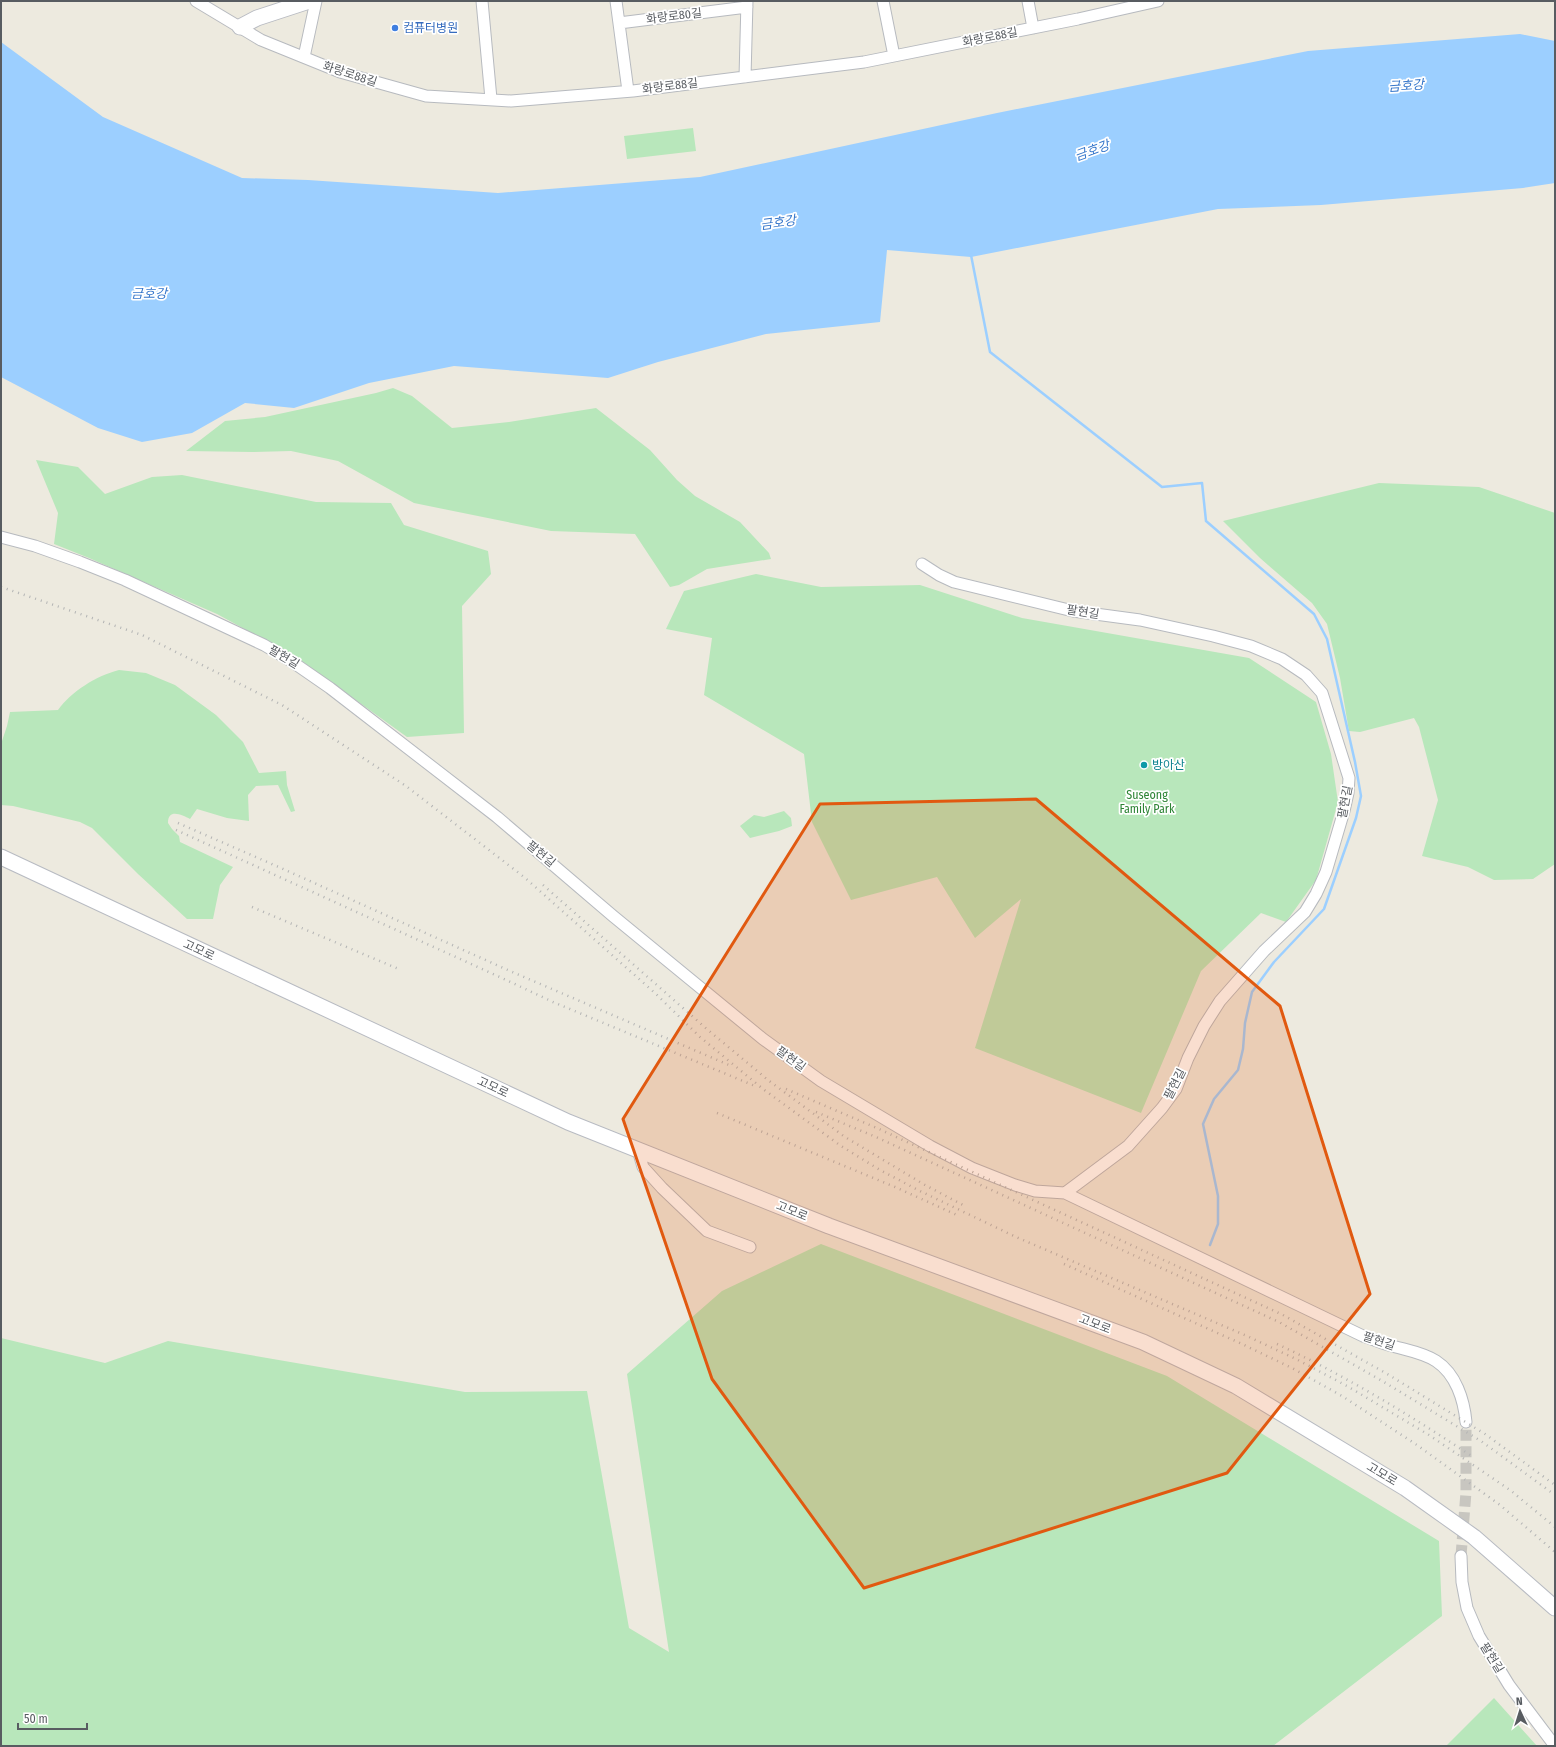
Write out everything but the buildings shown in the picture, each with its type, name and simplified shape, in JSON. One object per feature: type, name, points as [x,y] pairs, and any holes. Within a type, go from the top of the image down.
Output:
[{"type":"main road","points":[[240,27],[257,18],[309,1]]},
{"type":"main road","name":"고모로","points":[[1,857],[568,1122],[829,1226],[1135,1340],[1236,1386],[1405,1488],[1474,1537],[1555,1608]]},
{"type":"street","name":"화랑로88길","points":[[196,1],[262,40],[340,72],[426,96],[511,101],[628,91],[864,62],[1158,1]]},
{"type":"street","points":[[304,57],[316,1]]},
{"type":"street","points":[[482,1],[491,100]]},
{"type":"street","points":[[616,1],[628,91]]},
{"type":"street","points":[[884,1],[894,56]]},
{"type":"street","points":[[1028,1],[1033,28]]},
{"type":"street","points":[[744,77],[747,4]]},
{"type":"street","name":"화랑로80길","points":[[619,23],[747,4]]},
{"type":"street","name":"팔현길","points":[[1,537],[35,546],[125,580],[264,645],[292,661],[330,688],[497,817],[613,916],[752,1029],[821,1081],[930,1146],[998,1180],[1035,1191],[1065,1193],[1363,1336],[1416,1352],[1436,1361],[1446,1370],[1456,1385],[1462,1399],[1466,1422]]},
{"type":"street","name":"팔현길","points":[[922,564],[954,582],[1073,611],[1140,620],[1213,636],[1251,646],[1282,659],[1306,675],[1322,694],[1349,778],[1348,793],[1344,811],[1326,872],[1316,894],[1305,912],[1264,951],[1220,1002],[1204,1026],[1188,1058],[1176,1089],[1162,1108],[1128,1146],[1065,1193]]},
{"type":"street","points":[[638,1150],[643,1167],[648,1173],[707,1231],[750,1247]]},
{"type":"street","name":"팔현길","points":[[1460,1556],[1462,1582],[1466,1601],[1479,1636],[1509,1685],[1555,1746]]},
{"type":"highlighted area","points":[[1036,799],[1280,1006],[1370,1294],[1227,1473],[864,1588],[712,1379],[623,1119],[820,804]]},
{"type":"green space","points":[[693,128],[696,151],[627,159],[624,136]]},
{"type":"green space","points":[[393,388],[412,396],[452,428],[509,422],[596,408],[650,450],[677,480],[695,496],[740,522],[769,553],[771,559],[707,569],[679,585],[670,587],[635,534],[551,531],[414,503],[338,461],[291,451],[186,451],[225,421],[265,417]]},
{"type":"green space","points":[[36,460],[78,467],[105,494],[152,477],[182,475],[316,502],[391,503],[404,525],[488,551],[491,574],[462,606],[464,733],[407,737],[296,657],[217,614],[54,544],[58,513]]},
{"type":"green space","points":[[1379,483],[1479,487],[1555,513],[1555,864],[1533,879],[1494,880],[1468,867],[1422,856],[1438,800],[1419,727],[1414,718],[1360,732],[1349,731],[1340,678],[1327,624],[1312,603],[1260,558],[1223,521]]},
{"type":"green space","name":"Suseong Family Park","points":[[756,574],[821,587],[920,585],[1022,618],[1249,658],[1316,702],[1331,754],[1338,802],[1316,880],[1286,922],[1261,913],[1201,971],[1141,1113],[975,1048],[1021,899],[975,938],[937,877],[851,900],[812,822],[804,754],[704,695],[712,638],[666,629],[684,591]]},
{"type":"green space","points":[[119,670],[146,673],[175,685],[216,715],[243,742],[259,773],[286,771],[287,785],[295,811],[291,812],[278,785],[256,786],[248,795],[249,821],[227,818],[197,809],[190,819],[176,814],[170,815],[168,823],[179,836],[180,842],[233,867],[220,885],[213,919],[187,919],[138,874],[92,828],[80,822],[13,806],[1,805],[1,744],[10,712],[58,710],[70,697],[85,685],[102,676]]},
{"type":"green space","points":[[784,811],[791,818],[792,826],[779,831],[750,838],[740,826],[754,815],[764,817]]},
{"type":"green space","points":[[821,1244],[1167,1376],[1439,1541],[1442,1616],[1273,1746],[1,1746],[1,1338],[105,1363],[168,1341],[465,1392],[587,1391],[629,1628],[669,1652],[627,1374],[722,1291]]},
{"type":"green space","points":[[1494,1698],[1537,1746],[1446,1746]]},
{"type":"water","name":"금호강","points":[[1520,34],[1555,41],[1555,183],[1523,188],[1321,205],[1218,209],[971,257],[887,250],[880,322],[766,334],[658,362],[608,378],[454,366],[369,383],[294,408],[245,403],[192,433],[142,442],[98,428],[1,377],[1,42],[103,117],[242,178],[308,180],[498,193],[700,177],[997,113],[1308,51]]},
{"type":"waterway","points":[[971,255],[990,352],[1162,487],[1202,483],[1206,521],[1314,614],[1327,639],[1355,762],[1361,796],[1356,818],[1324,909],[1274,962],[1252,992],[1245,1023],[1243,1049],[1238,1070],[1214,1099],[1203,1124],[1218,1196],[1218,1224],[1210,1245]]},
{"type":"tunnel","points":[[1461,1556],[1466,1492],[1466,1422]]},
{"type":"railway","points":[[1,587],[142,635],[282,705],[406,786],[524,877],[656,994],[700,1037],[763,1089],[841,1146],[880,1170],[920,1191],[1016,1237],[1247,1336],[1298,1360],[1347,1386],[1429,1435],[1510,1490],[1555,1527]]},
{"type":"railway","points":[[178,823],[510,971],[729,1065]]},
{"type":"railway","points":[[176,830],[553,1002],[755,1086]]},
{"type":"railway","points":[[543,885],[708,1030],[768,1080],[845,1137],[925,1185],[963,1205]]},
{"type":"railway","points":[[252,907],[401,970]]},
{"type":"railway","points":[[786,1089],[879,1129],[1283,1315],[1389,1375],[1485,1434],[1555,1485]]},
{"type":"railway","points":[[816,1112],[876,1137],[1279,1322],[1384,1382],[1481,1441],[1555,1495]]},
{"type":"railway","points":[[717,1113],[895,1187],[957,1215]]},
{"type":"railway","points":[[1064,1264],[1242,1344],[1292,1368],[1342,1396],[1417,1445],[1500,1505],[1555,1552]]},
{"type":"railway","points":[[1277,1344],[1353,1383],[1426,1426],[1473,1457]]},
{"type":"place","name":"컴퓨터병원","points":[[395,28]]},
{"type":"place","name":"방아산","points":[[1144,765]]}]
